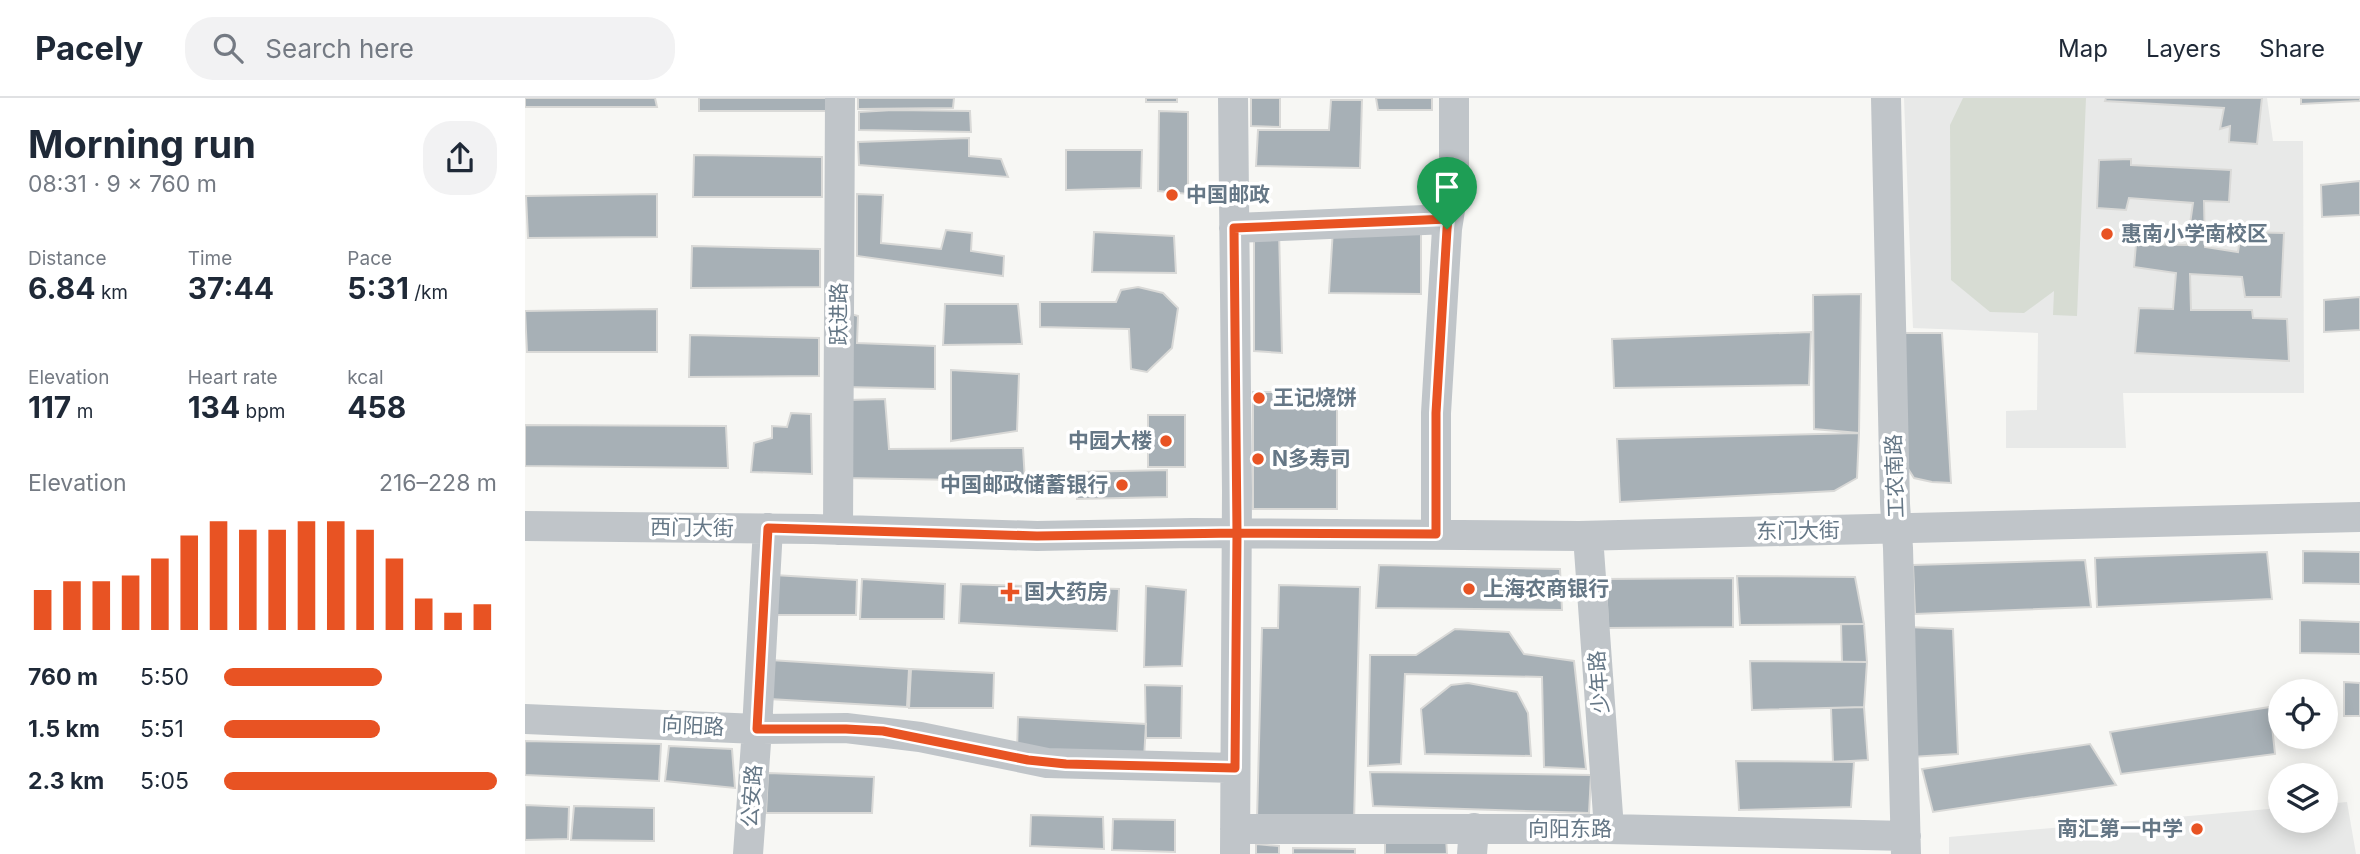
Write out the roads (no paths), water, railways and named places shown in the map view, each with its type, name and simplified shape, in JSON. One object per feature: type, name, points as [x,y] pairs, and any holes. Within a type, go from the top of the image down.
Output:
[{"type":"street","name":"跃进路","points":[[838,530],[840,98]]},
{"type":"street","points":[[1233,98],[1237,533],[1235,842]]},
{"type":"street","points":[[1436,534],[1436,413],[1448,219],[1454,185],[1454,98]]},
{"type":"street","name":"工农南路","points":[[1886,98],[1906,845]]},
{"type":"street","points":[[1234,228],[1448,219]]},
{"type":"street","name":"东门大街","points":[[1237,533],[1588,536],[2360,517]]},
{"type":"street","name":"西门大街","points":[[525,526],[768,528],[1037,536],[1237,533]]},
{"type":"street","name":"公安路","points":[[748,854],[768,528]]},
{"type":"street","name":"少年路","points":[[1588,536],[1609,829]]},
{"type":"street","name":"向阳路","points":[[525,719],[757,729],[883,731],[1028,760],[1066,764],[1235,768]]},
{"type":"street","name":"向阳东路","points":[[1235,842],[1473,841],[1609,829],[1906,845]]},
{"type":"place","name":"中国邮政","points":[[1172,195]]},
{"type":"place","name":"惠南小学南校区","points":[[2107,234]]},
{"type":"place","name":"王记烧饼","points":[[1259,398]]},
{"type":"place","name":"中园大楼","points":[[1166,441]]},
{"type":"place","name":"N多寿司","points":[[1258,459]]},
{"type":"place","name":"中国邮政储蓄银行","points":[[1122,485]]},
{"type":"place","name":"上海农商银行","points":[[1469,589]]},
{"type":"place","name":"国大药房","points":[[1010,592]]},
{"type":"place","name":"南汇第一中学","points":[[2197,829]]}]
